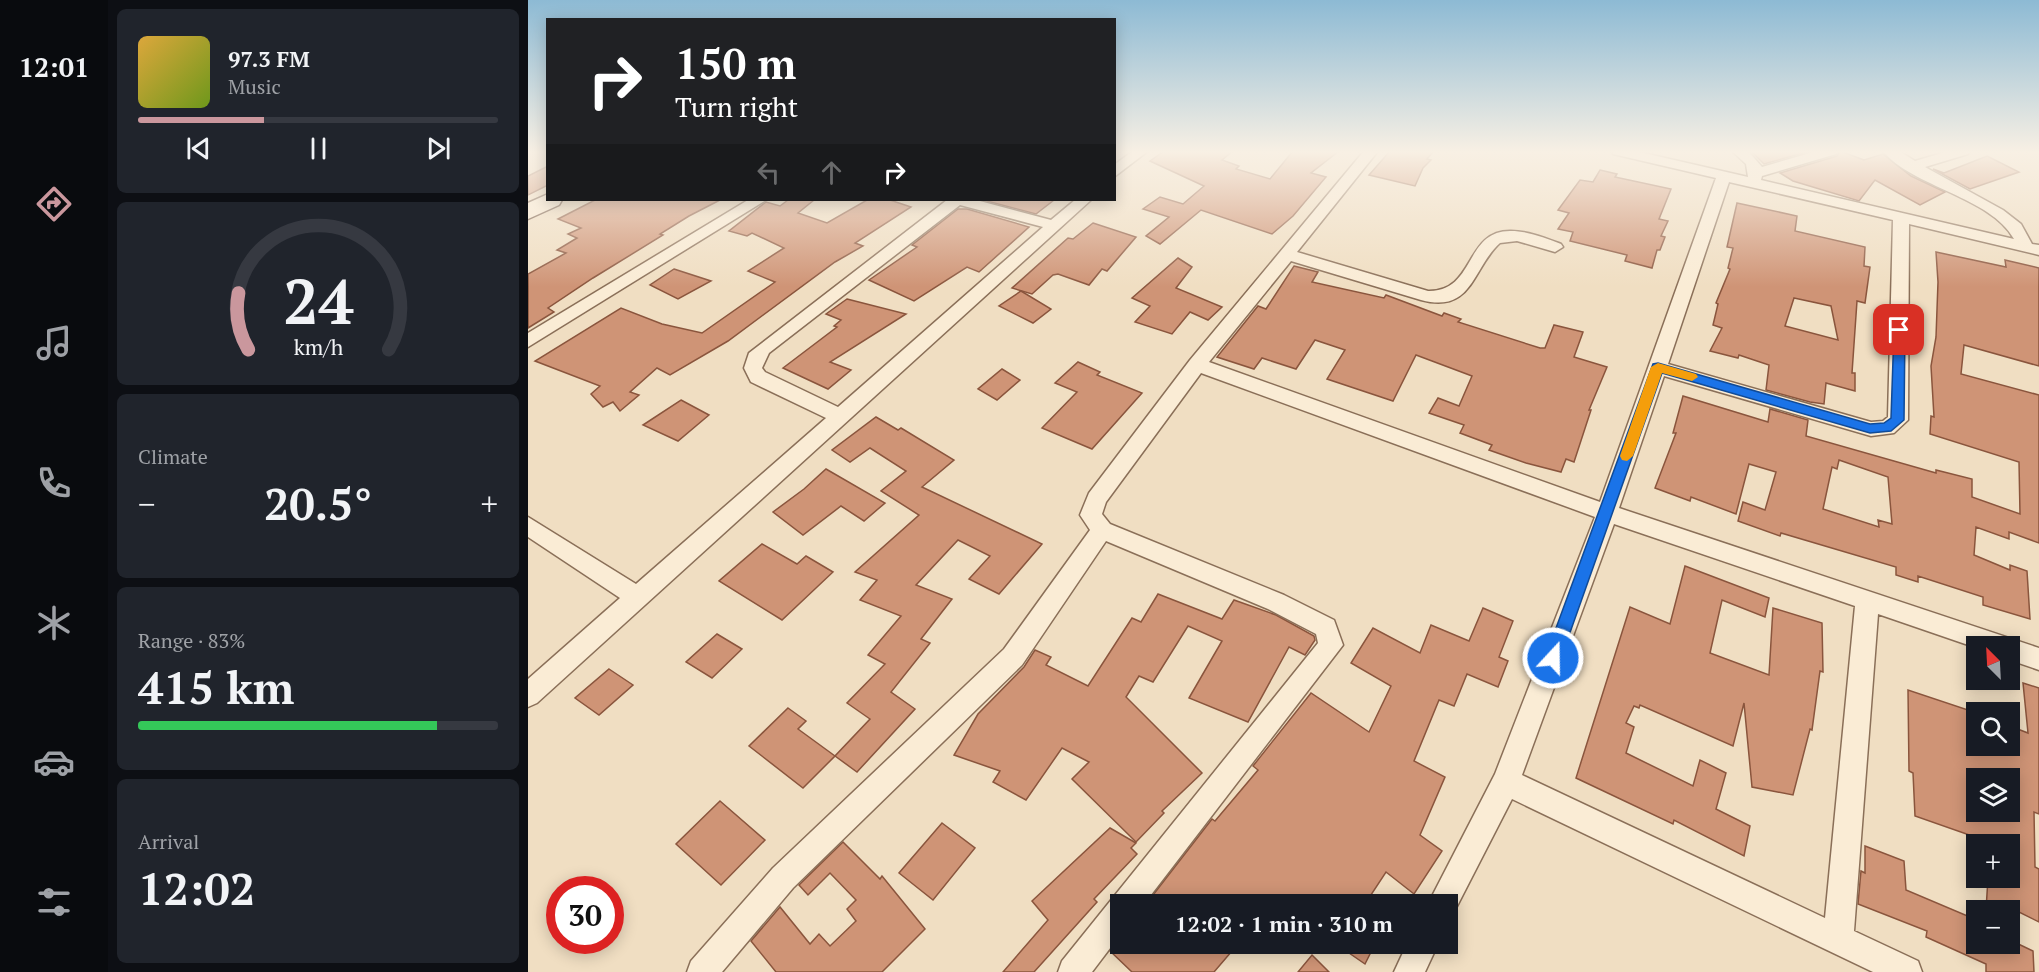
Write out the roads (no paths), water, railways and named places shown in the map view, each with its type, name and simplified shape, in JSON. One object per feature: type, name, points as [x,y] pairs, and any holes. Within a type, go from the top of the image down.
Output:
[{"type":"main road","points":[[528,212],[549,201]]},
{"type":"street","points":[[1134,894],[1331,645],[1331,637],[1326,627],[1276,602],[1102,530],[1091,515],[1097,499],[1197,365],[1334,196]]},
{"type":"street","points":[[1448,894],[1506,782],[1607,513],[1717,196]]},
{"type":"street","points":[[1824,196],[2032,249]]},
{"type":"street","points":[[1968,196],[1998,213],[2015,227],[2032,249]]},
{"type":"street","points":[[528,341],[756,201]]},
{"type":"street","points":[[840,416],[758,377],[753,368],[756,357],[763,349],[957,201]]},
{"type":"street","points":[[962,201],[1053,225]]},
{"type":"street","points":[[528,695],[1082,201]]},
{"type":"street","points":[[1658,367],[1870,429],[1887,428],[1898,420],[1901,217]]},
{"type":"street","points":[[1286,254],[1426,296],[1446,296],[1461,289],[1491,241],[1504,236],[1522,237],[1555,247]]},
{"type":"street","points":[[1197,365],[1607,513],[1973,636]]},
{"type":"street","points":[[528,526],[637,597]]},
{"type":"street","points":[[702,972],[783,878],[1013,657],[1102,530]]},
{"type":"street","points":[[1838,941],[1867,600]]},
{"type":"street","points":[[2020,652],[2039,659]]},
{"type":"street","points":[[1506,782],[1907,972]]},
{"type":"street","points":[[1073,972],[1110,925]]},
{"type":"street","points":[[1409,972],[1418,954]]}]
